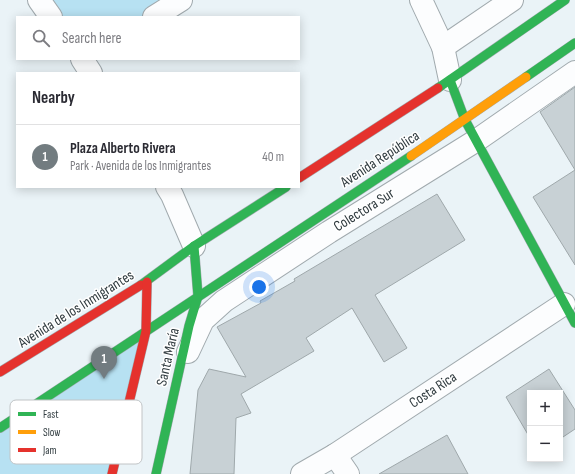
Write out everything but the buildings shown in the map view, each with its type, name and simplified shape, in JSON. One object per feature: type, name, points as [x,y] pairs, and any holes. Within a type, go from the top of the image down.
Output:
[{"type":"street","points":[[39,0],[51,16]]},
{"type":"street","points":[[156,16],[181,0]]},
{"type":"street","points":[[421,0],[443,47],[450,80],[465,120],[575,323]]},
{"type":"street","points":[[443,47],[512,0]]},
{"type":"street","name":"Avenida República","points":[[300,177],[450,80],[565,0]]},
{"type":"street","name":"Avenida República","points":[[198,296],[465,120],[575,43]]},
{"type":"street","name":"Colectora Sur","points":[[179,371],[203,320],[224,301],[329,232],[476,140],[575,72]]},
{"type":"street","points":[[168,188],[172,194],[194,246]]},
{"type":"street","points":[[147,282],[194,246],[284,188]]},
{"type":"street","name":"Santa María","points":[[156,474],[179,371],[198,296],[194,246]]},
{"type":"street","name":"Santa María","points":[[130,400],[146,331],[147,282]]},
{"type":"street","name":"Avenida de los Inmigrantes","points":[[0,372],[147,282]]},
{"type":"street","points":[[42,400],[198,296]]},
{"type":"street","name":"Costa Rica","points":[[302,474],[335,455],[564,304]]},
{"type":"street","points":[[0,428],[10,421]]},
{"type":"street","points":[[335,455],[348,474]]},
{"type":"street","name":"Santa María","points":[[112,474],[114,464]]},
{"type":"shaded area","points":[[39,0],[181,0],[156,16],[50,16]]},
{"type":"shaded area","points":[[146,331],[130,400],[42,400]]},
{"type":"shaded area","points":[[10,421],[10,464],[114,464],[112,474],[0,474],[0,428]]},
{"type":"traffic: fast","points":[[438,88],[565,0]]},
{"type":"traffic: fast","points":[[526,77],[575,43]]},
{"type":"traffic: fast","points":[[450,80],[465,120],[575,323]]},
{"type":"traffic: fast","points":[[42,400],[411,156]]},
{"type":"traffic: fast","points":[[141,285],[194,246],[284,188]]},
{"type":"traffic: fast","points":[[156,474],[189,326],[198,296],[194,246]]},
{"type":"traffic: fast","points":[[0,428],[10,421]]},
{"type":"traffic: slow","points":[[411,156],[526,77]]},
{"type":"traffic: jam","points":[[300,177],[438,88]]},
{"type":"traffic: jam","points":[[130,400],[146,331],[147,282]]},
{"type":"traffic: jam","points":[[0,372],[141,285]]},
{"type":"traffic: jam","points":[[112,474],[114,464]]},
{"type":"place","name":"Plaza Alberto Rivera","points":[[104,379]]}]
